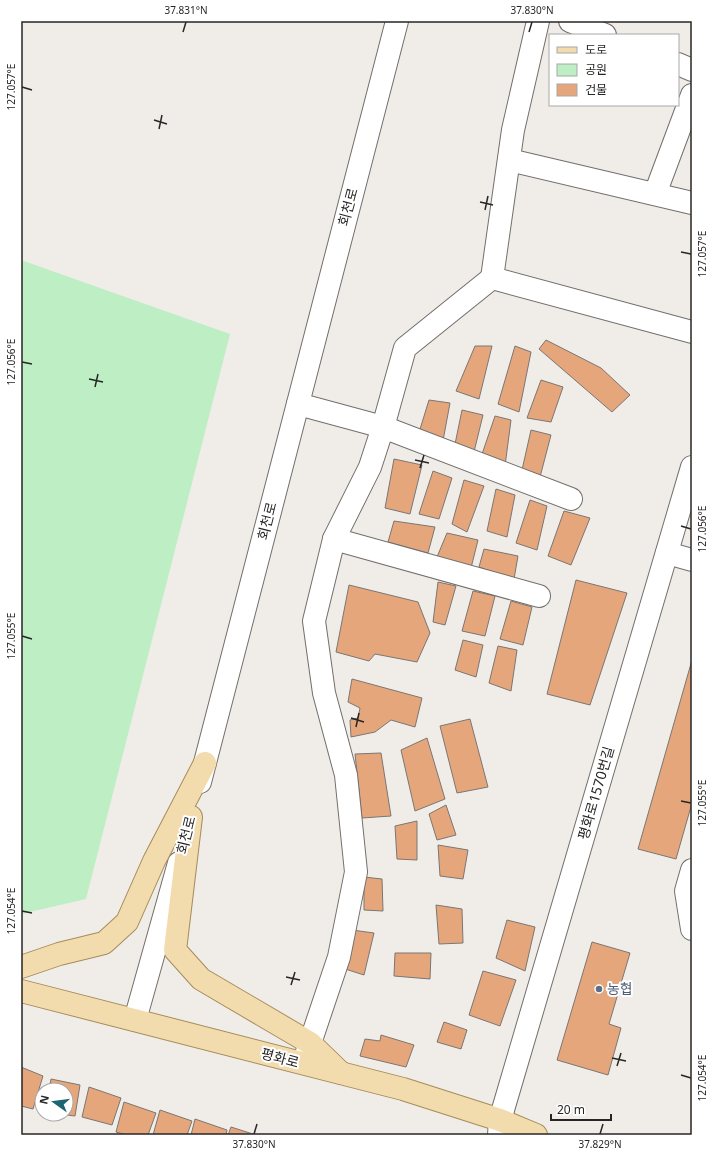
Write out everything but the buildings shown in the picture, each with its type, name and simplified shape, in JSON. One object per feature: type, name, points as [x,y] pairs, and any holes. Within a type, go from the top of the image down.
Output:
[{"type":"main road","points":[[21,967],[59,954],[104,943],[127,922],[154,862],[205,763]]},
{"type":"main road","points":[[191,817],[175,950],[201,979],[310,1043],[342,1074]]},
{"type":"main road","name":"평화로","points":[[21,991],[403,1089],[499,1128],[536,1135]]},
{"type":"street","name":"회천로","points":[[135,1020],[191,817],[397,21]]},
{"type":"street","points":[[303,1064],[339,958],[356,872],[346,775],[324,693],[314,621],[334,539],[370,467],[405,348],[492,278],[513,130],[538,21]]},
{"type":"street","points":[[570,21],[602,34]]},
{"type":"street","points":[[679,64],[692,70]]},
{"type":"street","points":[[655,194],[692,95]]},
{"type":"street","points":[[509,160],[692,203]]},
{"type":"street","points":[[492,278],[692,332]]},
{"type":"street","points":[[298,404],[383,427],[571,499]]},
{"type":"street","name":"평화로1570번길","points":[[499,1128],[692,467]]},
{"type":"street","points":[[334,539],[539,596]]},
{"type":"street","points":[[667,553],[692,560]]},
{"type":"street","points":[[692,870],[686,890],[692,929]]},
{"type":"green space","points":[[21,260],[230,334],[86,899],[21,914]]},
{"type":"place","name":"농협","points":[[599,989]]}]
